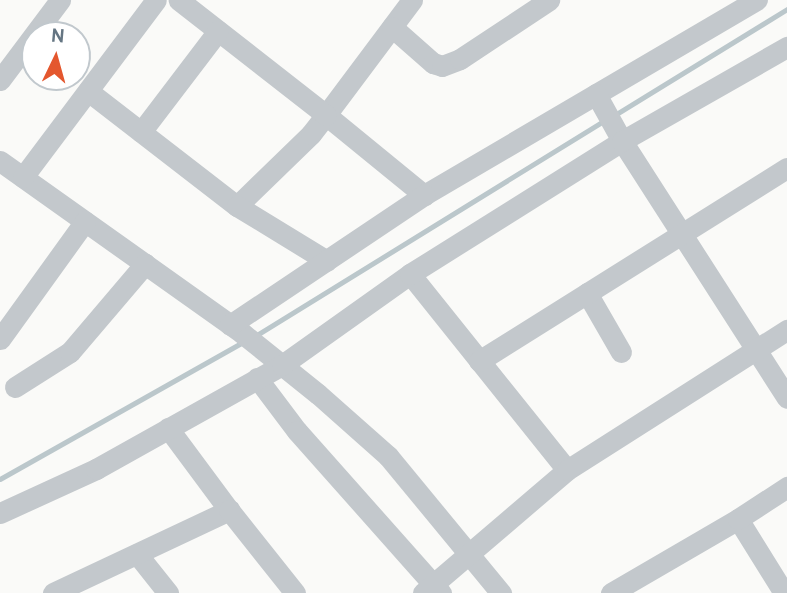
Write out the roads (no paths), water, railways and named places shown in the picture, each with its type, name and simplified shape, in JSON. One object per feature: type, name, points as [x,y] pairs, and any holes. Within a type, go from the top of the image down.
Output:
[{"type":"street","points":[[0,80],[60,0]]},
{"type":"street","points":[[91,87],[156,0]]},
{"type":"street","points":[[178,0],[424,195]]},
{"type":"street","points":[[237,206],[311,134],[412,0]]},
{"type":"street","points":[[392,27],[433,63],[442,66],[460,59],[549,0]]},
{"type":"street","points":[[236,329],[327,261],[424,195],[599,99],[757,0]]},
{"type":"street","points":[[141,132],[218,31]]},
{"type":"street","points":[[0,513],[96,469],[281,364],[410,274],[619,137],[787,47]]},
{"type":"street","points":[[23,177],[88,91],[237,206],[327,261]]},
{"type":"street","points":[[599,99],[619,137],[787,398]]},
{"type":"street","points":[[0,161],[236,329],[388,456],[501,593]]},
{"type":"street","points":[[479,360],[787,168]]},
{"type":"street","points":[[0,339],[85,220]]},
{"type":"street","points":[[15,387],[71,352],[145,264]]},
{"type":"street","points":[[410,274],[567,470]]},
{"type":"street","points":[[587,293],[621,352]]},
{"type":"street","points":[[257,378],[297,431],[432,590],[468,553],[567,470],[787,330]]},
{"type":"street","points":[[168,428],[295,593]]},
{"type":"street","points":[[611,593],[738,519],[787,487]]},
{"type":"street","points":[[53,593],[229,510]]},
{"type":"street","points":[[738,519],[784,593]]},
{"type":"street","points":[[137,554],[169,593]]},
{"type":"waterway","points":[[615,115],[787,9]]},
{"type":"waterway","points":[[257,335],[604,121]]},
{"type":"waterway","points":[[0,479],[243,342]]}]
